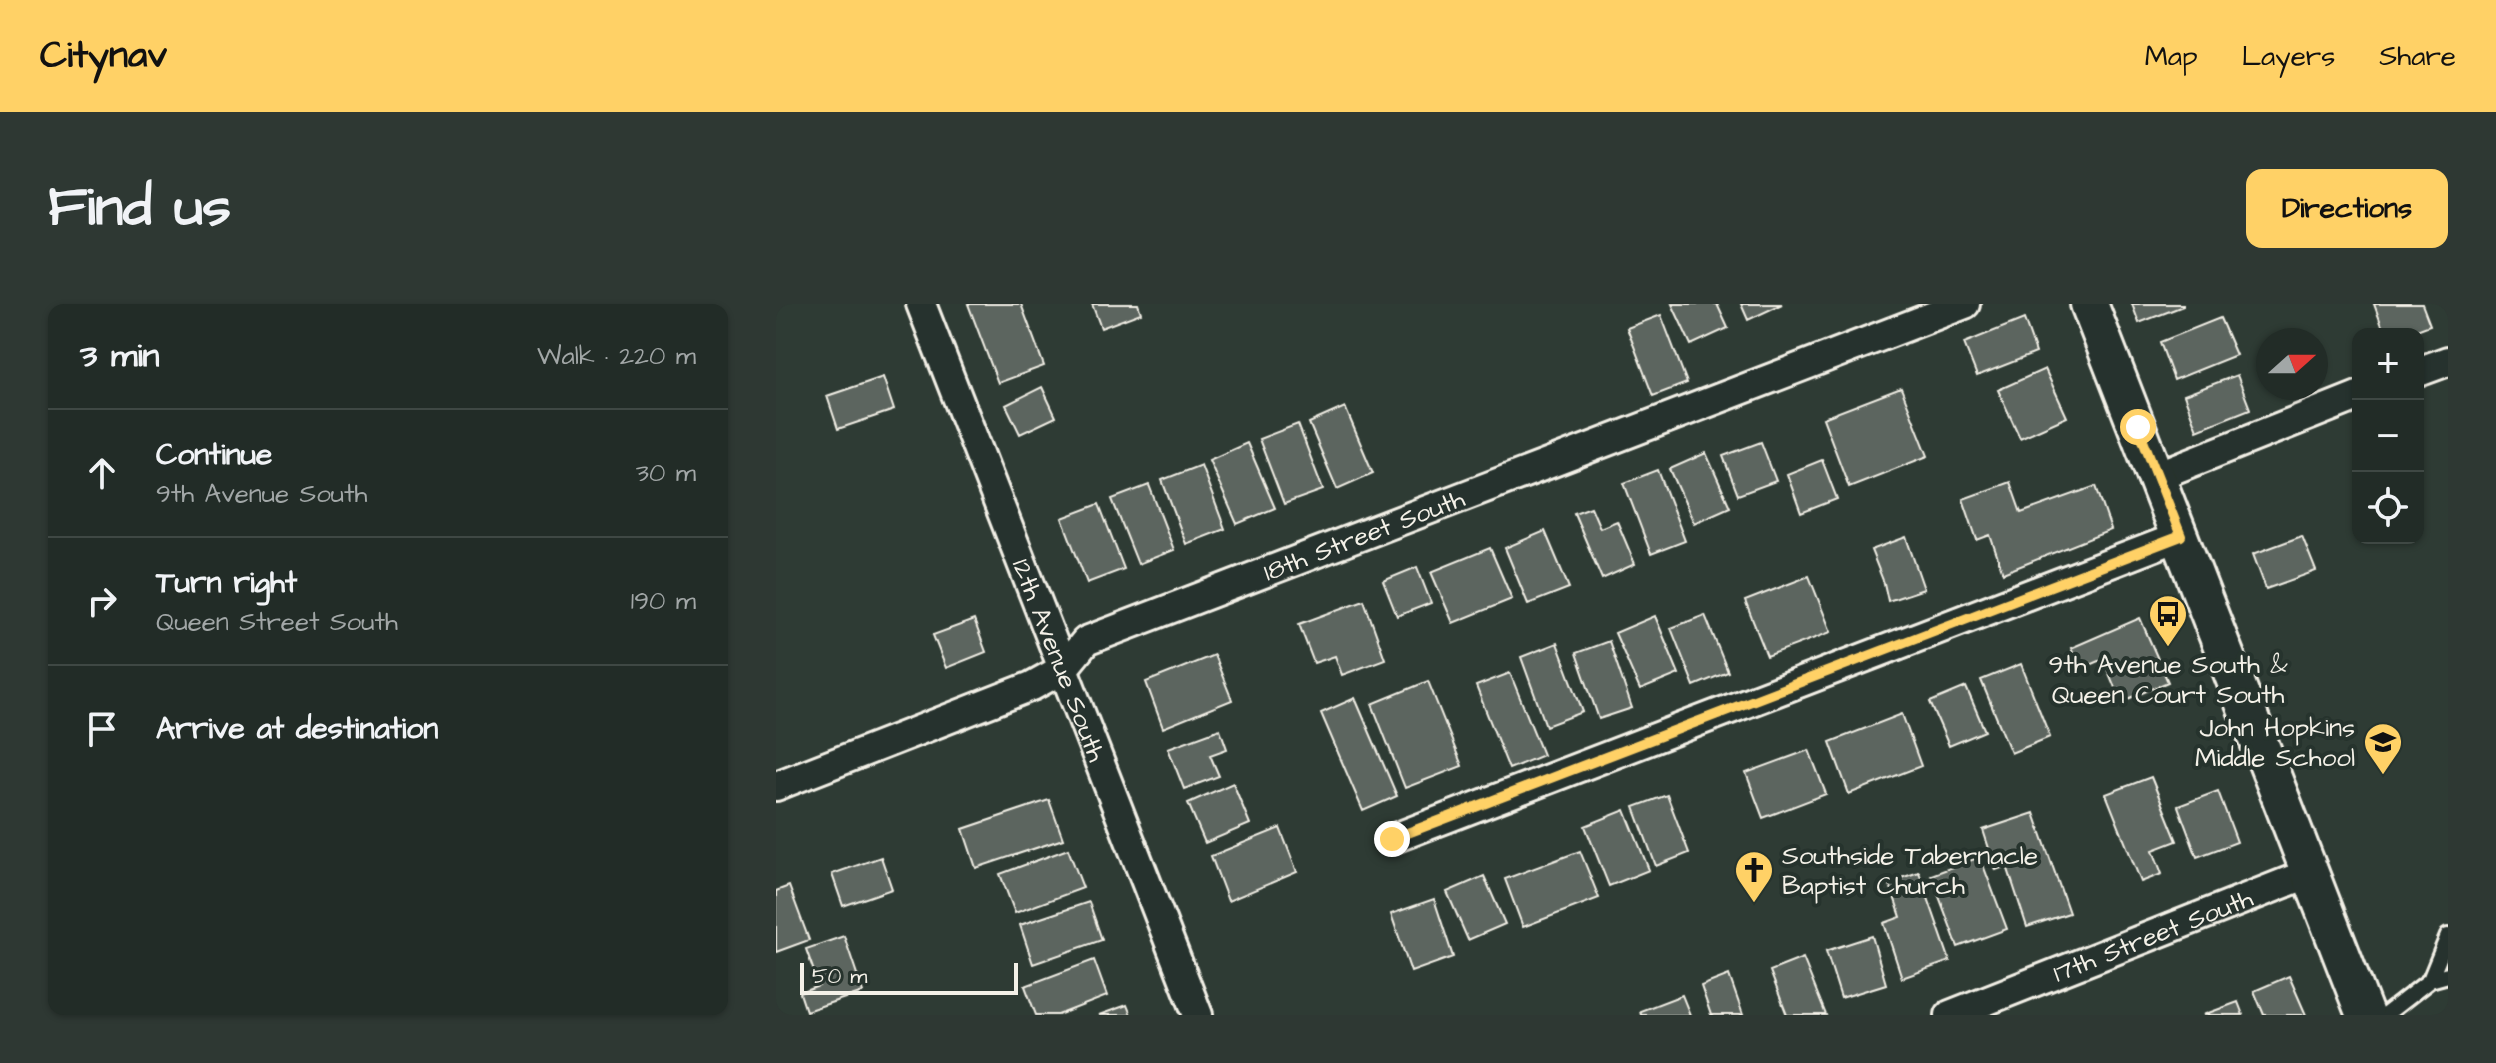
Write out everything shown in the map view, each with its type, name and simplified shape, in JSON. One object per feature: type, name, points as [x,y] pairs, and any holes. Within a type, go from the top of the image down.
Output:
[{"type":"street","name":"12th Avenue South","points":[[921,304],[1198,1015]]},
{"type":"street","name":"18th Street South","points":[[776,786],[1032,686],[1063,669],[1086,641],[1965,304]]},
{"type":"street","points":[[2089,304],[2365,1015]]},
{"type":"street","points":[[2424,370],[2448,361]]},
{"type":"street","points":[[2157,476],[2352,398]]},
{"type":"street","points":[[1392,839],[2181,536]]},
{"type":"street","name":"17th Street South","points":[[1950,1015],[2310,873]]},
{"type":"lane","points":[[2430,980],[2448,936]]},
{"type":"lane","points":[[2385,1015],[2430,980],[2448,975]]},
{"type":"building","points":[[968,304],[1021,304],[1044,366],[998,383]]},
{"type":"building","points":[[1092,304],[1138,304],[1141,313],[1101,328]]},
{"type":"building","points":[[1672,304],[1717,304],[1728,328],[1691,345]]},
{"type":"building","points":[[1741,304],[1782,304],[1748,320]]},
{"type":"building","points":[[2132,304],[2183,304],[2183,306],[2139,323]]},
{"type":"building","points":[[2374,304],[2422,304],[2430,325],[2422,328],[2383,328]]},
{"type":"building","points":[[1661,315],[1687,383],[1653,396],[1627,328]]},
{"type":"building","points":[[2220,318],[2236,355],[2174,380],[2160,342]]},
{"type":"building","points":[[2024,319],[2036,353],[1977,376],[1964,343]]},
{"type":"building","points":[[2045,369],[2067,417],[2020,438],[1998,390]]},
{"type":"building","points":[[2237,375],[2250,409],[2197,430],[2184,395]]},
{"type":"building","points":[[883,377],[894,410],[838,429],[827,396]]},
{"type":"building","points":[[1042,387],[1056,417],[1020,434],[1006,405]]},
{"type":"building","points":[[1901,388],[1928,456],[1849,487],[1823,418]]},
{"type":"building","points":[[1345,407],[1373,473],[1337,489],[1309,423]]},
{"type":"building","points":[[1298,424],[1323,490],[1284,504],[1259,439]]},
{"type":"building","points":[[1761,442],[1776,481],[1738,495],[1723,456]]},
{"type":"building","points":[[1247,443],[1275,508],[1237,524],[1209,460]]},
{"type":"building","points":[[1706,453],[1730,507],[1694,523],[1670,469]]},
{"type":"building","points":[[1822,460],[1837,499],[1801,513],[1787,474]]},
{"type":"building","points":[[1201,465],[1225,529],[1186,544],[1162,480]]},
{"type":"building","points":[[1658,470],[1685,541],[1651,554],[1624,483]]},
{"type":"building","points":[[2010,482],[2021,513],[2096,486],[2111,530],[2003,573],[1990,535],[1977,540],[1963,499]]},
{"type":"building","points":[[1149,485],[1174,550],[1138,564],[1112,499]]},
{"type":"building","points":[[1099,504],[1124,569],[1087,583],[1062,518]]},
{"type":"building","points":[[1591,507],[1600,528],[1617,521],[1635,564],[1602,579],[1574,513]]},
{"type":"building","points":[[1545,531],[1569,588],[1528,604],[1505,548]]},
{"type":"building","points":[[2302,536],[2316,571],[2266,589],[2253,554]]},
{"type":"building","points":[[1906,537],[1924,589],[1888,601],[1871,550]]},
{"type":"building","points":[[1490,548],[1512,599],[1453,623],[1431,572]]},
{"type":"building","points":[[1417,567],[1431,603],[1397,616],[1383,581]]},
{"type":"building","points":[[1809,576],[1831,632],[1767,656],[1745,601]]},
{"type":"building","points":[[1364,600],[1385,659],[1342,675],[1335,656],[1314,663],[1299,624]]},
{"type":"building","points":[[1705,615],[1728,672],[1694,686],[1671,628]]},
{"type":"building","points":[[1655,616],[1679,674],[1640,690],[1615,633]]},
{"type":"building","points":[[2140,618],[2168,682],[2121,702],[2103,659],[2080,669],[2071,648]]},
{"type":"building","points":[[974,620],[986,652],[946,668],[933,635]]},
{"type":"building","points":[[1609,641],[1632,708],[1599,719],[1576,653]]},
{"type":"building","points":[[1557,643],[1583,712],[1546,726],[1521,657]]},
{"type":"building","points":[[1214,655],[1232,700],[1163,728],[1146,682]]},
{"type":"building","points":[[2021,664],[2050,737],[2011,753],[1981,680]]},
{"type":"building","points":[[1510,673],[1543,755],[1509,769],[1476,686]]},
{"type":"building","points":[[1428,681],[1462,766],[1405,788],[1372,704]]},
{"type":"building","points":[[1966,687],[1985,731],[1949,746],[1930,702]]},
{"type":"building","points":[[1355,698],[1397,796],[1363,811],[1321,713]]},
{"type":"building","points":[[1902,714],[1921,766],[1849,794],[1830,742]]},
{"type":"building","points":[[1220,729],[1227,749],[1210,755],[1219,776],[1184,789],[1168,748]]},
{"type":"building","points":[[1809,750],[1826,794],[1763,818],[1746,773]]},
{"type":"building","points":[[2151,777],[2177,841],[2153,850],[2162,874],[2141,882],[2106,794]]},
{"type":"building","points":[[1233,783],[1250,824],[1205,843],[1188,803]]},
{"type":"building","points":[[2218,791],[2237,842],[2197,857],[2178,806]]},
{"type":"building","points":[[1667,795],[1689,853],[1656,866],[1634,807]]},
{"type":"building","points":[[1049,800],[1063,839],[976,868],[963,829]]},
{"type":"building","points":[[1625,810],[1649,870],[1609,886],[1585,826]]},
{"type":"building","points":[[2034,813],[2069,913],[2027,927],[2007,866],[1996,870],[1983,830]]},
{"type":"building","points":[[1280,828],[1297,872],[1228,901],[1211,856]]},
{"type":"building","points":[[1068,849],[1083,888],[1015,913],[1000,874]]},
{"type":"building","points":[[1580,851],[1599,898],[1523,927],[1505,879]]},
{"type":"building","points":[[881,857],[892,889],[843,906],[832,874]]},
{"type":"building","points":[[1980,857],[2007,929],[1958,947],[1931,875]]},
{"type":"building","points":[[1919,872],[1950,961],[1902,978],[1884,923],[1901,917],[1889,882]]},
{"type":"building","points":[[1484,876],[1505,924],[1468,940],[1447,892]]},
{"type":"building","points":[[789,886],[809,940],[776,952],[776,891]]},
{"type":"building","points":[[1434,899],[1453,957],[1411,972],[1391,914]]},
{"type":"building","points":[[1089,902],[1102,940],[1033,964],[1020,925]]},
{"type":"building","points":[[844,936],[863,992],[806,1011],[800,993],[819,986],[806,949]]},
{"type":"building","points":[[1872,936],[1886,984],[1841,998],[1826,951]]},
{"type":"building","points":[[1803,958],[1826,1015],[1787,1015],[1770,971]]},
{"type":"building","points":[[1094,960],[1107,996],[1058,1015],[1036,1015],[1025,986]]},
{"type":"building","points":[[1729,975],[1743,1015],[1711,1015],[1701,986]]},
{"type":"building","points":[[2289,976],[2306,1015],[2264,1015],[2254,991]]},
{"type":"building","points":[[1682,995],[1690,1015],[1641,1015],[1640,1011]]},
{"type":"building","points":[[2238,1002],[2243,1015],[2203,1015]]},
{"type":"building","points":[[1127,1005],[1131,1015],[1099,1015]]},
{"type":"place","name":"9th Avenue South & Queen Court South","points":[[2168,648]]},
{"type":"place","name":"John Hopkins Middle School","points":[[2383,776]]},
{"type":"place","name":"Southside Tabernacle Baptist Church","points":[[1754,904]]},
{"type":"route","points":[[1392,839],[2181,536],[2138,427]]}]
